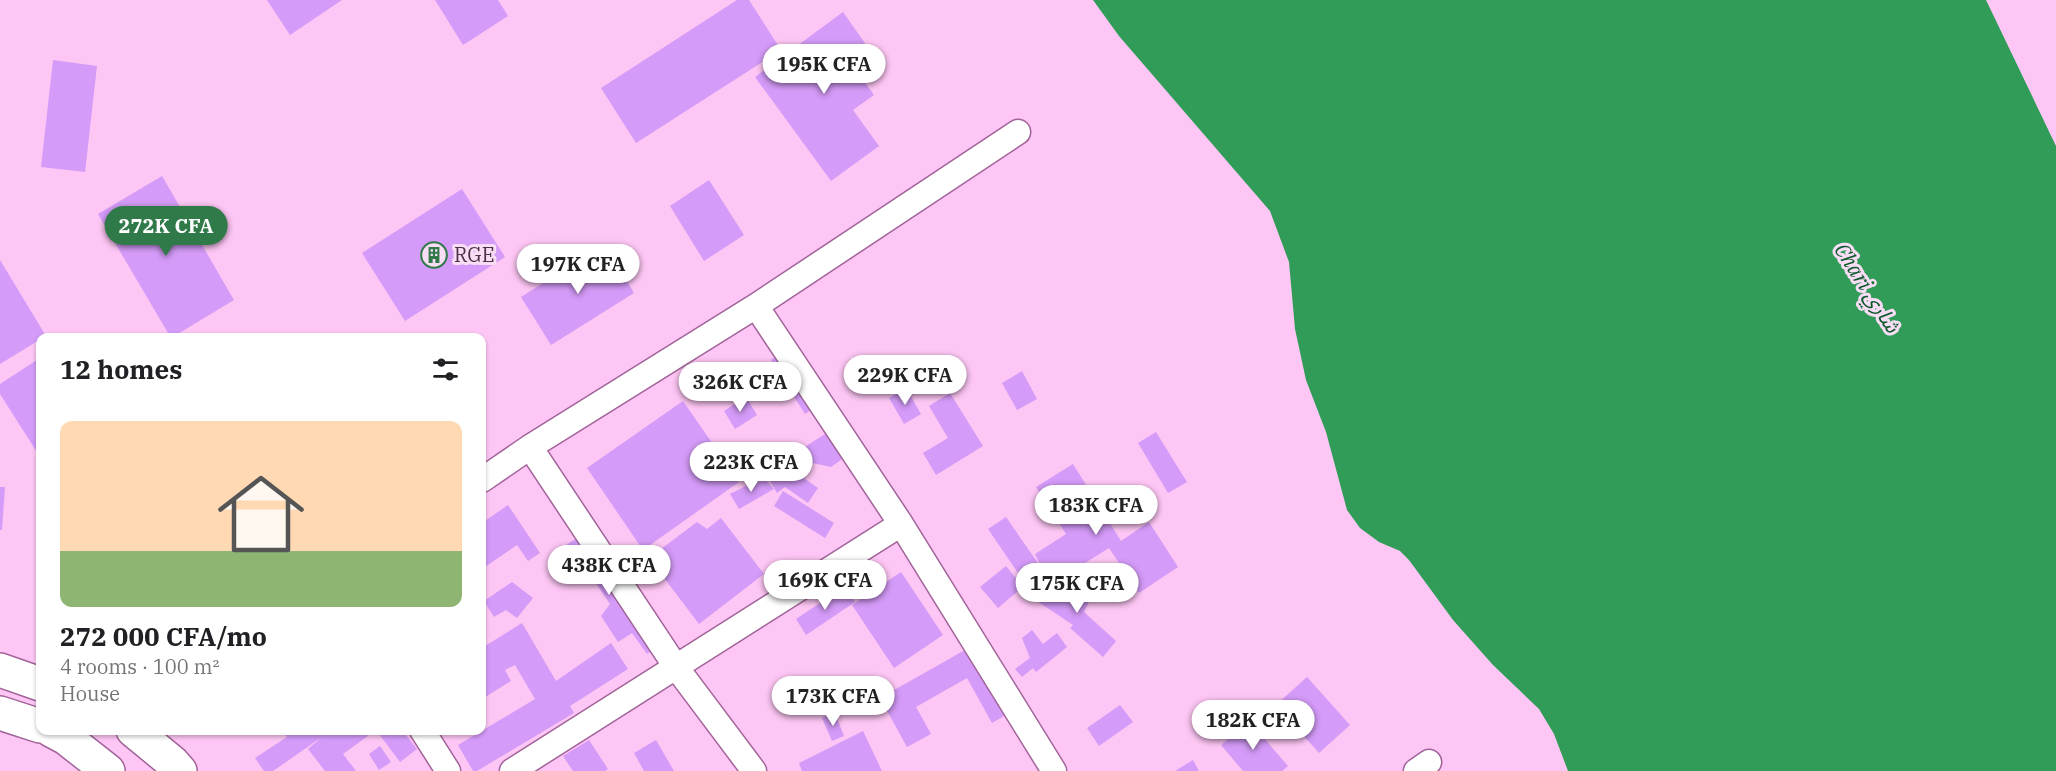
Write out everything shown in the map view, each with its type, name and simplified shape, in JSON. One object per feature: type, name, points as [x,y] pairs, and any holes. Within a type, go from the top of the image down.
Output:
[{"type":"street","points":[[486,477],[530,447],[756,306],[1018,132]]},
{"type":"street","points":[[756,306],[901,524],[1054,771]]},
{"type":"street","points":[[530,447],[676,667],[754,771]]},
{"type":"street","points":[[512,771],[901,524]]},
{"type":"street","points":[[0,670],[36,683]]},
{"type":"street","points":[[0,713],[36,724]]},
{"type":"street","points":[[62,735],[108,771]]},
{"type":"street","points":[[139,735],[180,771]]},
{"type":"street","points":[[425,735],[448,771]]},
{"type":"water","name":"Chari شاري","points":[[1093,0],[1986,0],[2056,146],[2056,771],[1568,771],[1554,734],[1539,709],[1493,665],[1453,620],[1409,560],[1400,551],[1379,542],[1360,528],[1347,510],[1326,432],[1306,380],[1295,329],[1289,262],[1270,211],[1119,36]]},
{"type":"building","points":[[267,0],[342,0],[290,35]]},
{"type":"building","points":[[435,0],[498,0],[508,16],[463,45]]},
{"type":"building","points":[[737,0],[749,0],[781,50],[636,143],[601,88]]},
{"type":"building","points":[[843,12],[869,49],[851,63],[874,95],[853,110],[879,146],[831,181],[755,77]]},
{"type":"building","points":[[53,60],[97,66],[85,172],[41,167]]},
{"type":"building","points":[[162,176],[234,300],[179,333],[168,333],[98,214]]},
{"type":"building","points":[[709,180],[744,235],[704,261],[670,206]]},
{"type":"building","name":"RGE","points":[[462,189],[505,257],[405,321],[362,253]]},
{"type":"building","points":[[605,244],[634,293],[551,345],[521,297]]},
{"type":"building","points":[[0,260],[44,333],[36,333],[36,342],[0,364]]},
{"type":"building","points":[[782,352],[817,406],[805,414],[771,360]]},
{"type":"building","points":[[36,361],[36,451],[0,394],[0,384]]},
{"type":"building","points":[[1022,371],[1037,399],[1017,410],[1002,383]]},
{"type":"building","points":[[906,388],[921,414],[904,424],[889,398]]},
{"type":"building","points":[[950,393],[983,446],[936,475],[923,453],[948,438],[929,406]]},
{"type":"building","points":[[746,397],[757,415],[735,429],[724,411]]},
{"type":"building","points":[[683,401],[739,482],[643,550],[587,468]]},
{"type":"building","points":[[828,432],[845,457],[831,467],[808,462],[795,472],[818,488],[808,503],[785,487],[777,493],[765,473]]},
{"type":"building","points":[[1156,432],[1187,482],[1168,493],[1138,443]]},
{"type":"building","points":[[1073,464],[1121,541],[1149,522],[1178,567],[1139,593],[1109,548],[1050,585],[1035,554],[1066,534],[1036,487]]},
{"type":"building","points":[[763,477],[774,489],[739,509],[730,494]]},
{"type":"building","points":[[0,487],[5,487],[2,530],[0,530]]},
{"type":"building","points":[[783,491],[834,523],[825,538],[774,506]]},
{"type":"building","points":[[508,505],[540,553],[528,561],[517,545],[486,566],[486,520]]},
{"type":"building","points":[[1006,517],[1040,566],[1022,579],[988,529]]},
{"type":"building","points":[[721,518],[764,574],[699,624],[649,558],[697,522],[707,529]]},
{"type":"building","points":[[581,535],[657,647],[647,654],[632,633],[618,642],[601,616],[610,604],[579,558],[569,565],[559,550]]},
{"type":"building","points":[[1006,566],[1023,587],[998,608],[980,587]]},
{"type":"building","points":[[901,572],[943,635],[894,668],[852,605]]},
{"type":"building","points":[[1080,578],[1096,588],[1084,612],[1116,641],[1103,657],[1070,628],[1073,625],[1034,599],[1045,583],[1068,596]]},
{"type":"building","points":[[512,582],[533,598],[517,618],[506,610],[494,617],[486,604],[486,600]]},
{"type":"building","points":[[844,587],[855,602],[806,635],[796,619]]},
{"type":"building","points":[[522,623],[556,681],[611,643],[628,669],[570,706],[574,713],[477,771],[473,771],[458,745],[475,735],[486,735],[486,728],[535,699],[515,665],[505,670],[511,681],[486,697],[486,646]]},
{"type":"building","points":[[1032,630],[1043,644],[1057,633],[1067,647],[1036,672],[1033,668],[1022,677],[1015,669],[1030,658],[1022,638]]},
{"type":"building","points":[[972,646],[1009,713],[992,723],[967,678],[916,707],[931,734],[907,747],[880,698]]},
{"type":"building","points":[[1307,677],[1350,725],[1319,753],[1276,705]]},
{"type":"building","points":[[1120,705],[1133,722],[1099,746],[1087,728]]},
{"type":"building","points":[[835,713],[844,736],[832,741],[822,718]]},
{"type":"building","points":[[1249,721],[1288,766],[1282,771],[1243,771],[1221,745]]},
{"type":"building","points":[[863,731],[882,771],[802,771],[799,763]]},
{"type":"building","points":[[286,735],[369,735],[343,754],[356,771],[325,771],[308,749],[322,737],[273,771],[264,771],[255,758],[287,737]]},
{"type":"building","points":[[380,735],[406,735],[417,749],[400,762]]},
{"type":"building","points":[[589,740],[608,769],[605,771],[573,771],[563,756]]},
{"type":"building","points":[[656,740],[674,771],[644,771],[634,753]]},
{"type":"building","points":[[380,746],[391,762],[379,770],[369,754]]},
{"type":"building","points":[[1193,760],[1199,771],[1175,771]]},
{"type":"place","name":"RGE","points":[[434,255]]}]
